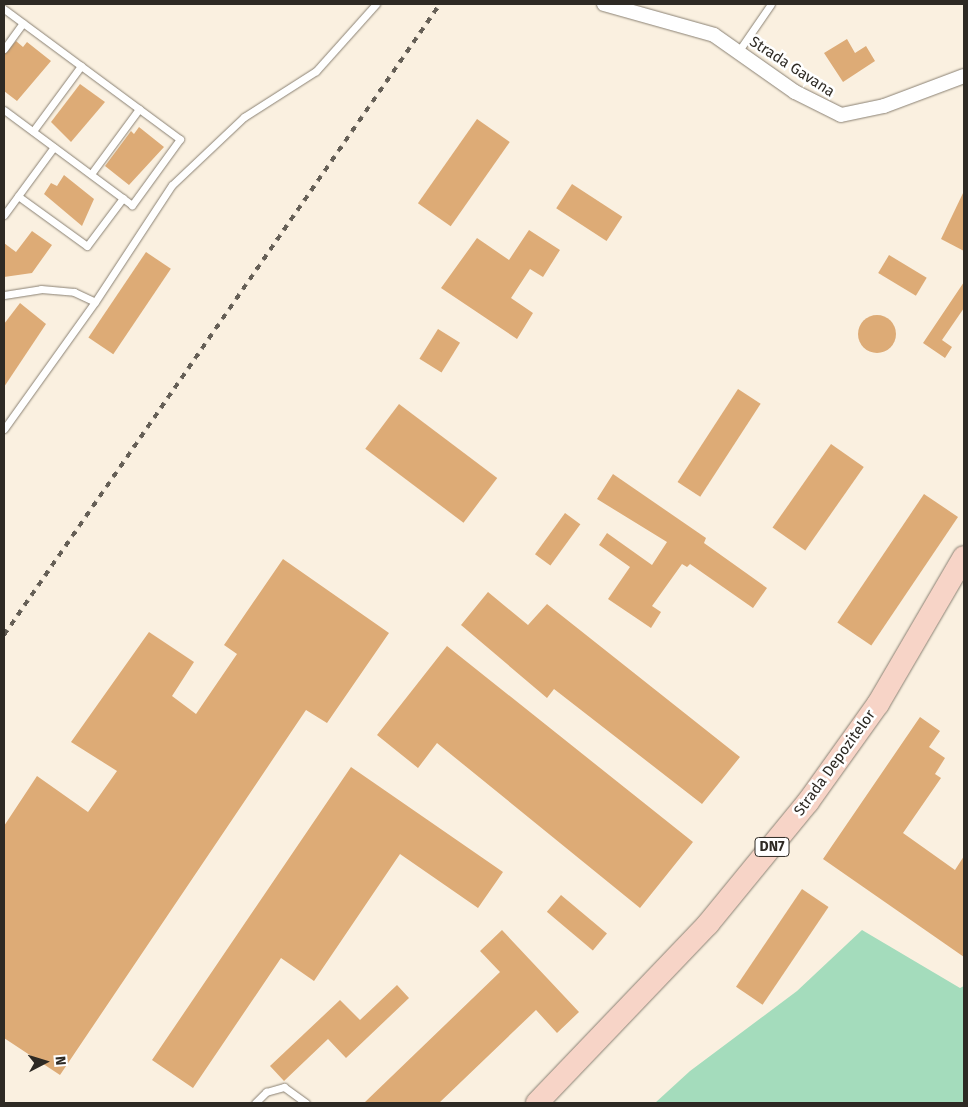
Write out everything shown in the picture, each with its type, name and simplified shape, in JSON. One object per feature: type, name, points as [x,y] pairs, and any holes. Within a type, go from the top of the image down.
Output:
[{"type":"main road","name":"Strada Depozitelor","points":[[537,1103],[708,924],[808,802],[878,704],[964,557]]},
{"type":"street","name":"Strada Gavana","points":[[604,4],[714,34],[796,92],[841,114],[884,106],[964,76]]},
{"type":"lane","points":[[4,429],[96,302],[172,185],[244,117],[316,71],[376,4]]},
{"type":"lane","points":[[738,52],[771,4]]},
{"type":"lane","points":[[4,9],[180,139],[132,204],[4,110]]},
{"type":"lane","points":[[4,49],[23,23]]},
{"type":"lane","points":[[33,131],[81,66]]},
{"type":"lane","points":[[91,174],[139,109]]},
{"type":"lane","points":[[4,215],[54,147]]},
{"type":"lane","points":[[18,196],[87,246],[123,198]]},
{"type":"lane","points":[[4,295],[41,288],[74,292],[96,302]]},
{"type":"lane","points":[[255,1103],[266,1092],[278,1087],[290,1088],[306,1103]]},
{"type":"green space","points":[[862,930],[960,988],[964,986],[964,1103],[655,1103],[690,1071],[797,991]]},
{"type":"building","points":[[847,39],[855,53],[866,46],[875,61],[843,82],[824,53]]},
{"type":"building","points":[[16,41],[23,47],[27,42],[51,61],[17,101],[4,91],[4,55]]},
{"type":"building","points":[[80,84],[105,102],[71,142],[51,122]]},
{"type":"building","points":[[477,119],[510,142],[451,226],[418,203]]},
{"type":"building","points":[[139,127],[164,147],[129,185],[105,166],[131,131],[134,134]]},
{"type":"building","points":[[64,175],[94,199],[82,226],[44,194],[51,183],[57,186]]},
{"type":"building","points":[[572,184],[622,217],[607,241],[556,208]]},
{"type":"building","points":[[964,191],[964,251],[941,239]]},
{"type":"building","points":[[529,230],[560,250],[543,277],[530,269],[511,298],[533,313],[517,339],[441,288],[477,238],[509,260]]},
{"type":"building","points":[[32,231],[52,245],[32,273],[4,277],[4,243],[16,252]]},
{"type":"building","points":[[146,252],[171,269],[113,354],[88,337]]},
{"type":"building","points":[[889,255],[927,278],[916,296],[878,273]]},
{"type":"building","points":[[964,282],[964,308],[942,340],[952,347],[945,358],[923,343]]},
{"type":"building","points":[[20,303],[46,324],[4,387],[4,324]]},
{"type":"building","points":[[877,315],[891,320],[896,334],[891,348],[877,353],[863,348],[858,334],[863,320]]},
{"type":"building","points":[[438,329],[460,343],[442,372],[419,359]]},
{"type":"building","points":[[738,389],[761,404],[700,497],[678,482]]},
{"type":"building","points":[[399,404],[497,478],[464,523],[365,449]]},
{"type":"building","points":[[831,444],[864,467],[805,550],[772,528]]},
{"type":"building","points":[[613,474],[706,538],[704,543],[767,588],[753,608],[690,564],[687,567],[682,564],[652,606],[661,612],[651,628],[608,599],[630,567],[599,545],[607,533],[652,565],[667,542],[597,499]]},
{"type":"building","points":[[924,494],[958,517],[871,645],[837,623]]},
{"type":"building","points":[[565,513],[580,524],[550,565],[535,554]]},
{"type":"building","points":[[283,559],[389,633],[327,723],[306,710],[60,1075],[4,1038],[4,826],[37,776],[88,812],[117,771],[71,742],[149,632],[194,662],[172,696],[196,714],[237,654],[224,645]]},
{"type":"building","points":[[488,592],[528,625],[547,604],[740,757],[702,804],[554,689],[547,698],[461,625]]},
{"type":"building","points":[[447,646],[693,842],[640,908],[437,743],[418,768],[377,735]]},
{"type":"building","points":[[920,717],[940,731],[929,747],[945,758],[935,774],[941,778],[903,833],[955,870],[964,856],[964,957],[823,859]]},
{"type":"building","points":[[351,767],[503,872],[478,908],[400,854],[314,981],[281,958],[193,1088],[152,1060]]},
{"type":"building","points":[[802,889],[829,907],[763,1005],[736,987]]},
{"type":"building","points":[[561,895],[607,934],[593,950],[547,912]]},
{"type":"building","points":[[502,930],[579,1012],[557,1033],[536,1010],[439,1103],[364,1103],[500,972],[480,951]]},
{"type":"building","points":[[397,985],[409,998],[346,1058],[328,1039],[284,1081],[270,1066],[340,1000],[360,1020]]},
{"type":"railway","points":[[4,635],[440,4]]}]
